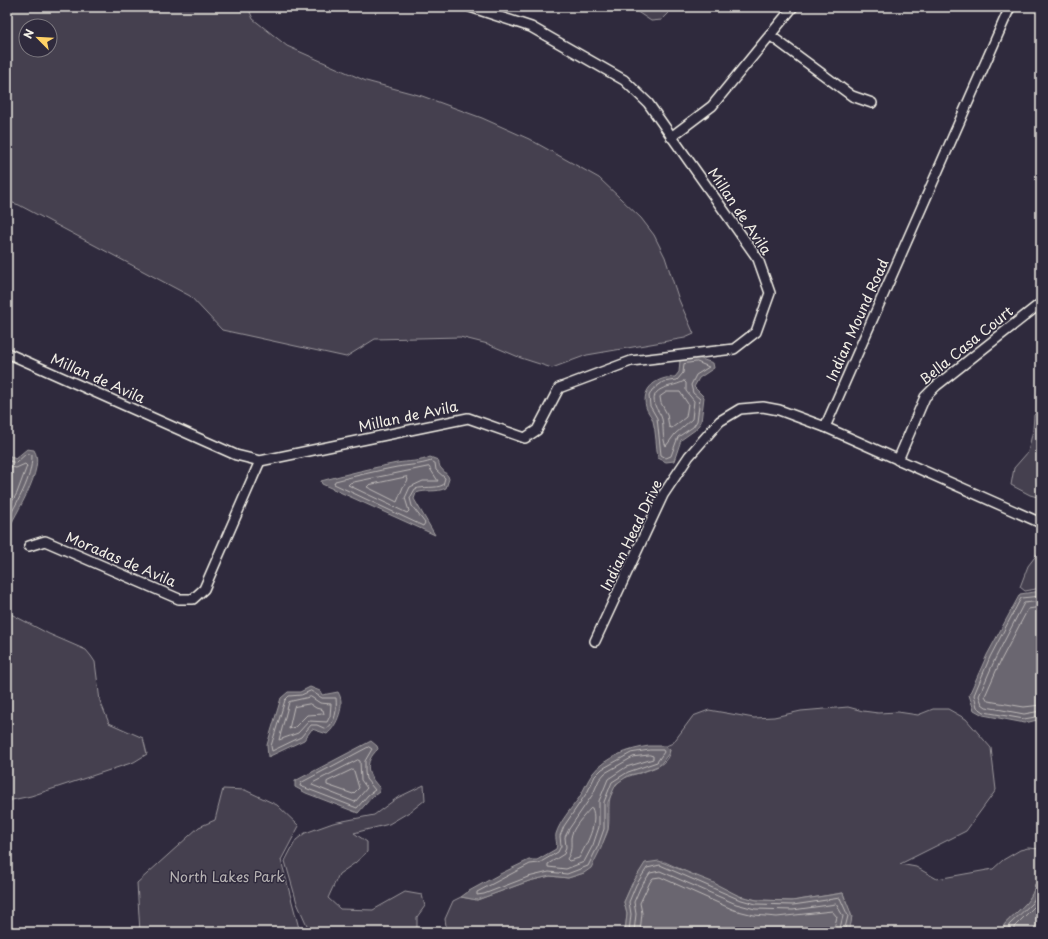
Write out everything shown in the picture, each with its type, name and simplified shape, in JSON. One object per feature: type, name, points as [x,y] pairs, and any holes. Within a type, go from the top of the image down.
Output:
[{"type":"street","name":"Millan de Avila","points":[[7,353],[236,455],[260,461],[468,418],[525,438],[537,430],[559,388],[631,361],[734,349],[756,332],[770,293],[758,260],[648,103],[624,80],[531,27],[470,7]]},
{"type":"street","points":[[671,137],[712,106],[771,36],[793,7]]},
{"type":"street","name":"Indian Mound Road","points":[[825,427],[1010,7]]},
{"type":"street","points":[[771,36],[852,96],[872,103]]},
{"type":"street","name":"Bella Casa Court","points":[[898,460],[925,397],[936,386],[1041,303]]},
{"type":"street","name":"Indian Head Drive","points":[[595,641],[663,495],[689,456],[720,421],[740,409],[763,407],[779,410],[825,427]]},
{"type":"street","points":[[825,427],[1041,523]]},
{"type":"street","name":"Moradas de Avila","points":[[29,546],[45,541],[179,599],[193,599],[204,589],[260,461]]},
{"type":"green space","points":[[9,7],[248,7],[253,19],[287,46],[366,81],[422,96],[482,118],[529,139],[599,178],[641,218],[654,235],[665,257],[679,300],[694,334],[685,338],[587,355],[552,368],[521,358],[488,344],[460,337],[375,339],[346,357],[222,330],[190,296],[19,205],[7,201],[7,12]]},
{"type":"green space","points":[[630,7],[675,7],[662,20],[651,21]]},
{"type":"green space","points":[[1041,408],[1041,498],[1030,495],[1011,485],[1014,468],[1028,452],[1033,430],[1034,415]]},
{"type":"green space","points":[[1041,549],[1041,582],[1036,589],[1025,591],[1020,587],[1028,566]]},
{"type":"green space","points":[[7,612],[49,634],[86,650],[95,662],[100,701],[109,723],[143,738],[147,754],[134,762],[31,796],[7,801]]},
{"type":"green space","points":[[848,707],[878,713],[898,712],[918,715],[933,709],[948,709],[966,719],[991,748],[996,790],[966,831],[900,864],[916,867],[937,879],[993,869],[1003,860],[1020,850],[1028,848],[1041,849],[1041,884],[1035,885],[1031,897],[1004,925],[1005,932],[846,932],[852,917],[843,893],[792,901],[757,900],[739,896],[665,862],[645,864],[632,884],[624,902],[627,914],[625,932],[447,932],[445,919],[453,901],[461,897],[477,900],[529,881],[550,876],[568,878],[584,873],[608,830],[609,801],[616,785],[621,780],[629,776],[662,764],[667,758],[670,750],[666,746],[673,743],[693,716],[709,710],[754,718],[774,717],[801,711]]},
{"type":"green space","points":[[424,785],[425,800],[411,811],[389,824],[354,833],[367,842],[367,852],[355,863],[339,874],[328,898],[340,909],[373,910],[405,892],[422,895],[425,906],[417,917],[417,929],[419,932],[310,932],[297,903],[285,861],[296,840],[305,833],[333,823],[374,815],[397,798]]},
{"type":"green space","name":"North Lakes Park","points":[[223,789],[245,790],[277,805],[299,826],[281,860],[300,932],[140,932],[137,883],[199,827],[215,820]]},
{"type":"water","points":[[698,358],[713,363],[714,368],[699,378],[694,387],[704,397],[701,422],[695,430],[681,440],[674,461],[666,462],[658,458],[653,421],[646,407],[646,394],[648,389],[657,381],[675,377],[679,372],[680,360]]},
{"type":"water","points":[[27,449],[34,450],[37,458],[36,468],[28,491],[7,532],[7,454],[15,459]]},
{"type":"water","points":[[430,457],[438,460],[440,467],[448,476],[449,479],[446,488],[416,493],[414,499],[435,535],[322,484],[321,481],[378,467],[418,461]]},
{"type":"water","points":[[1041,591],[1041,719],[1025,723],[983,715],[974,710],[969,695],[987,655],[1020,594]]},
{"type":"water","points":[[310,687],[320,691],[322,695],[338,692],[341,708],[334,726],[327,734],[312,729],[304,740],[268,757],[267,745],[281,698],[288,692],[300,692]]},
{"type":"water","points":[[371,741],[377,746],[378,749],[370,759],[368,769],[372,778],[380,788],[379,792],[371,798],[358,813],[306,793],[295,787],[295,781]]},
{"type":"water","points":[[649,746],[666,746],[670,750],[660,765],[640,773],[629,775],[616,784],[608,802],[608,829],[591,868],[584,873],[568,878],[550,876],[529,881],[477,900],[461,897],[500,874],[529,860],[537,860],[556,849],[556,834],[560,824],[579,798],[591,776],[598,767],[604,762],[618,755],[634,749]]},
{"type":"water","points":[[659,861],[712,882],[739,896],[757,900],[792,901],[843,893],[850,913],[851,922],[846,932],[625,932],[627,914],[624,902],[632,884],[645,863]]},
{"type":"water","points":[[1035,884],[1041,884],[1041,932],[1005,932],[1004,925],[1031,896]]}]
